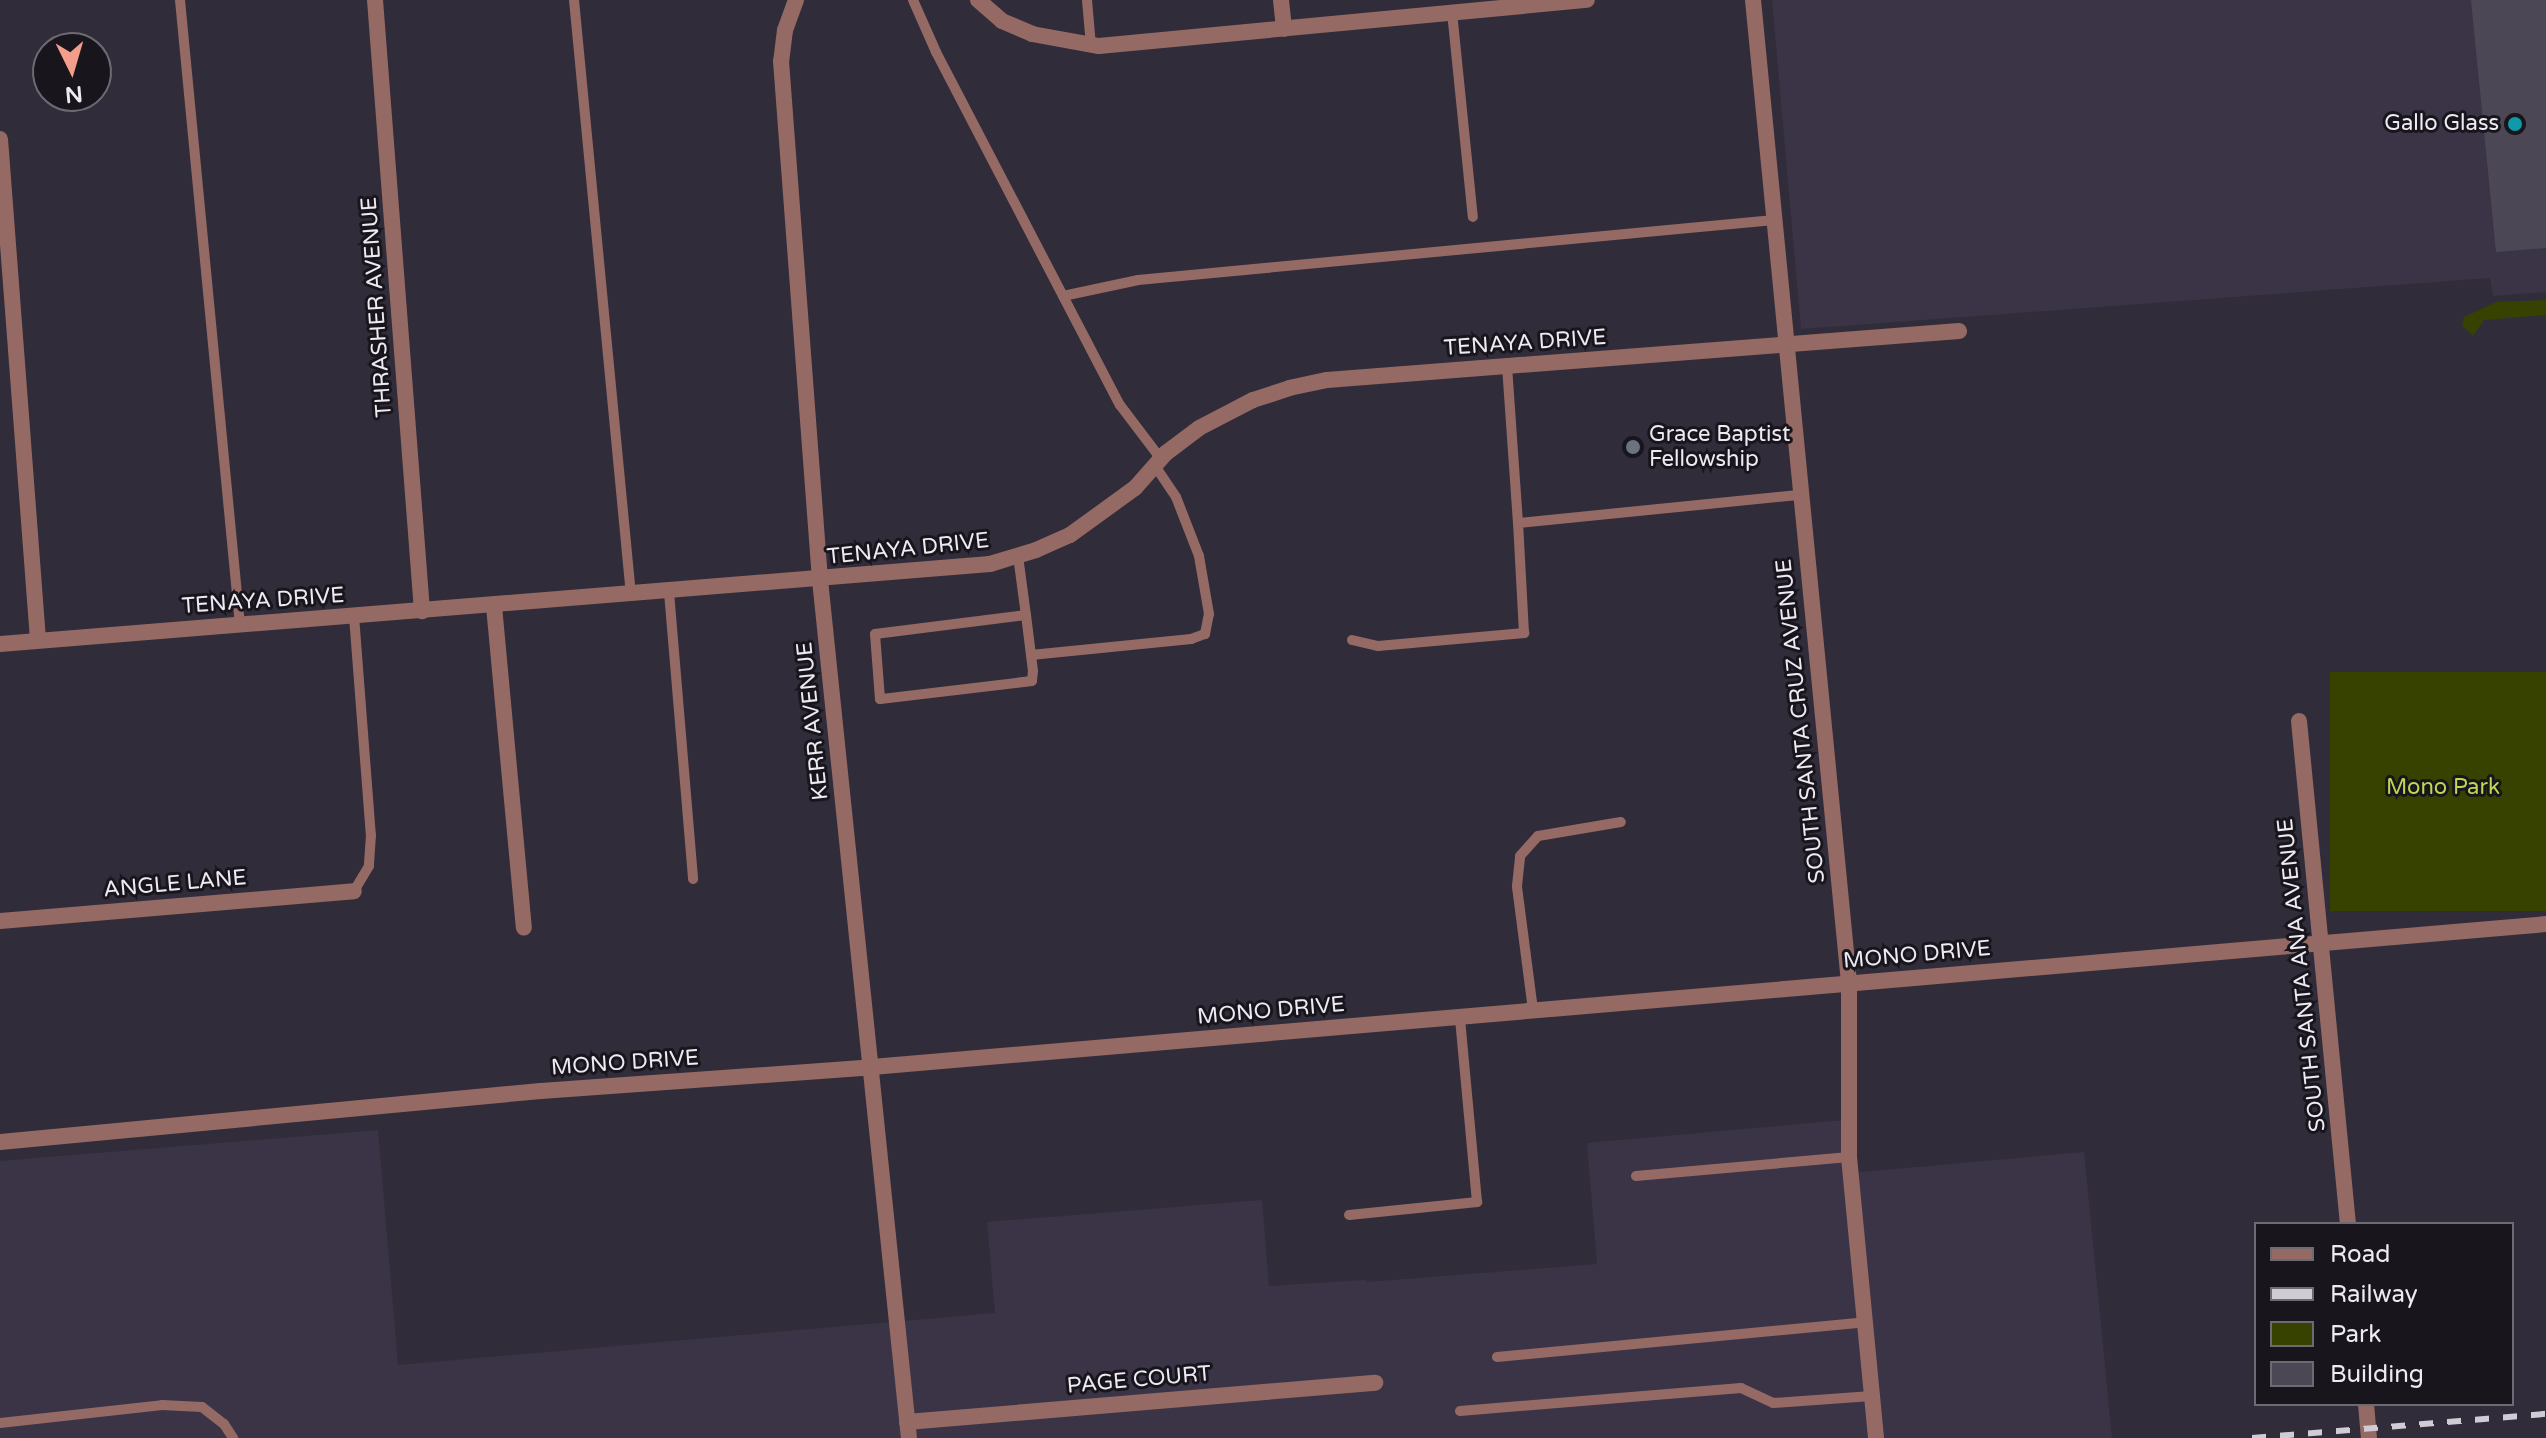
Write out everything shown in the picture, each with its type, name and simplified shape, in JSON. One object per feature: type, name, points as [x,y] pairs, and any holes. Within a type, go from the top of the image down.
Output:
[{"type":"street","name":"THRASHER AVENUE","points":[[375,0],[422,611]]},
{"type":"street","name":"KERR AVENUE","points":[[796,0],[785,30],[781,61],[820,580],[908,1430]]},
{"type":"street","points":[[978,0],[1002,21],[1032,34],[1091,46],[1521,3],[1587,0]]},
{"type":"street","points":[[1281,0],[1284,29]]},
{"type":"street","name":"SOUTH SANTA CRUZ AVENUE","points":[[1753,0],[1849,983],[1849,1157],[1876,1438]]},
{"type":"street","points":[[0,139],[38,640]]},
{"type":"street","name":"TENAYA DRIVE","points":[[0,644],[953,570],[1018,556],[1070,535],[1106,512],[1158,462],[1223,414],[1289,388],[1327,380],[1959,331]]},
{"type":"street","points":[[494,606],[524,928]]},
{"type":"street","name":"SOUTH SANTA ANA AVENUE","points":[[2299,721],[2348,1222]]},
{"type":"street","name":"ANGLE LANE","points":[[0,921],[354,891]]},
{"type":"street","name":"MONO DRIVE","points":[[0,1142],[541,1091],[872,1067],[2546,924]]},
{"type":"street","name":"PAGE COURT","points":[[908,1430],[1375,1383]]},
{"type":"street","points":[[2366,1406],[2369,1438]]},
{"type":"lane","points":[[180,0],[240,625]]},
{"type":"lane","points":[[574,0],[631,595]]},
{"type":"lane","points":[[913,0],[936,52],[1120,405],[1158,462],[1176,497],[1199,556],[1209,614],[1205,634],[1191,639],[1031,655]]},
{"type":"lane","points":[[1087,0],[1091,46]]},
{"type":"lane","points":[[1452,12],[1473,217]]},
{"type":"lane","points":[[1063,296],[1153,278],[1774,220]]},
{"type":"lane","points":[[1352,640],[1378,646],[1524,633],[1507,366]]},
{"type":"lane","points":[[1518,523],[1801,495]]},
{"type":"lane","points":[[1018,556],[1026,615],[1031,655],[1032,681],[880,699],[875,634],[1026,615]]},
{"type":"lane","points":[[669,592],[693,879]]},
{"type":"lane","points":[[354,616],[371,835],[369,866],[354,891]]},
{"type":"lane","points":[[1533,1010],[1517,886],[1520,856],[1538,836],[1621,822]]},
{"type":"lane","points":[[1349,1215],[1477,1202],[1460,1017]]},
{"type":"lane","points":[[1636,1176],[1849,1157]]},
{"type":"lane","points":[[1497,1357],[1865,1322]]},
{"type":"lane","points":[[1460,1411],[1741,1388],[1773,1403],[1872,1396]]},
{"type":"lane","points":[[0,1423],[162,1405],[202,1407],[224,1424],[233,1438]]},
{"type":"shaded area","points":[[1772,0],[2546,0],[2546,292],[2493,296],[2490,278],[1801,329]]},
{"type":"shaded area","points":[[1845,1120],[1851,1173],[2084,1152],[2112,1438],[0,1438],[0,1161],[378,1130],[398,1365],[995,1313],[987,1222],[1262,1200],[1269,1286],[1367,1282],[1597,1264],[1587,1143]]},
{"type":"green space","points":[[2546,300],[2546,315],[2484,320],[2473,336],[2462,326],[2464,317],[2496,302]]},
{"type":"green space","name":"Mono Park","points":[[2330,672],[2546,672],[2546,911],[2330,911]]},
{"type":"building","name":"Gallo Glass","points":[[2471,0],[2546,0],[2546,248],[2496,252]]},
{"type":"railway","points":[[2252,1438],[2546,1414]]},
{"type":"place","name":"Gallo Glass","points":[[2515,124]]},
{"type":"place","name":"Grace Baptist Fellowship","points":[[1633,447]]}]
